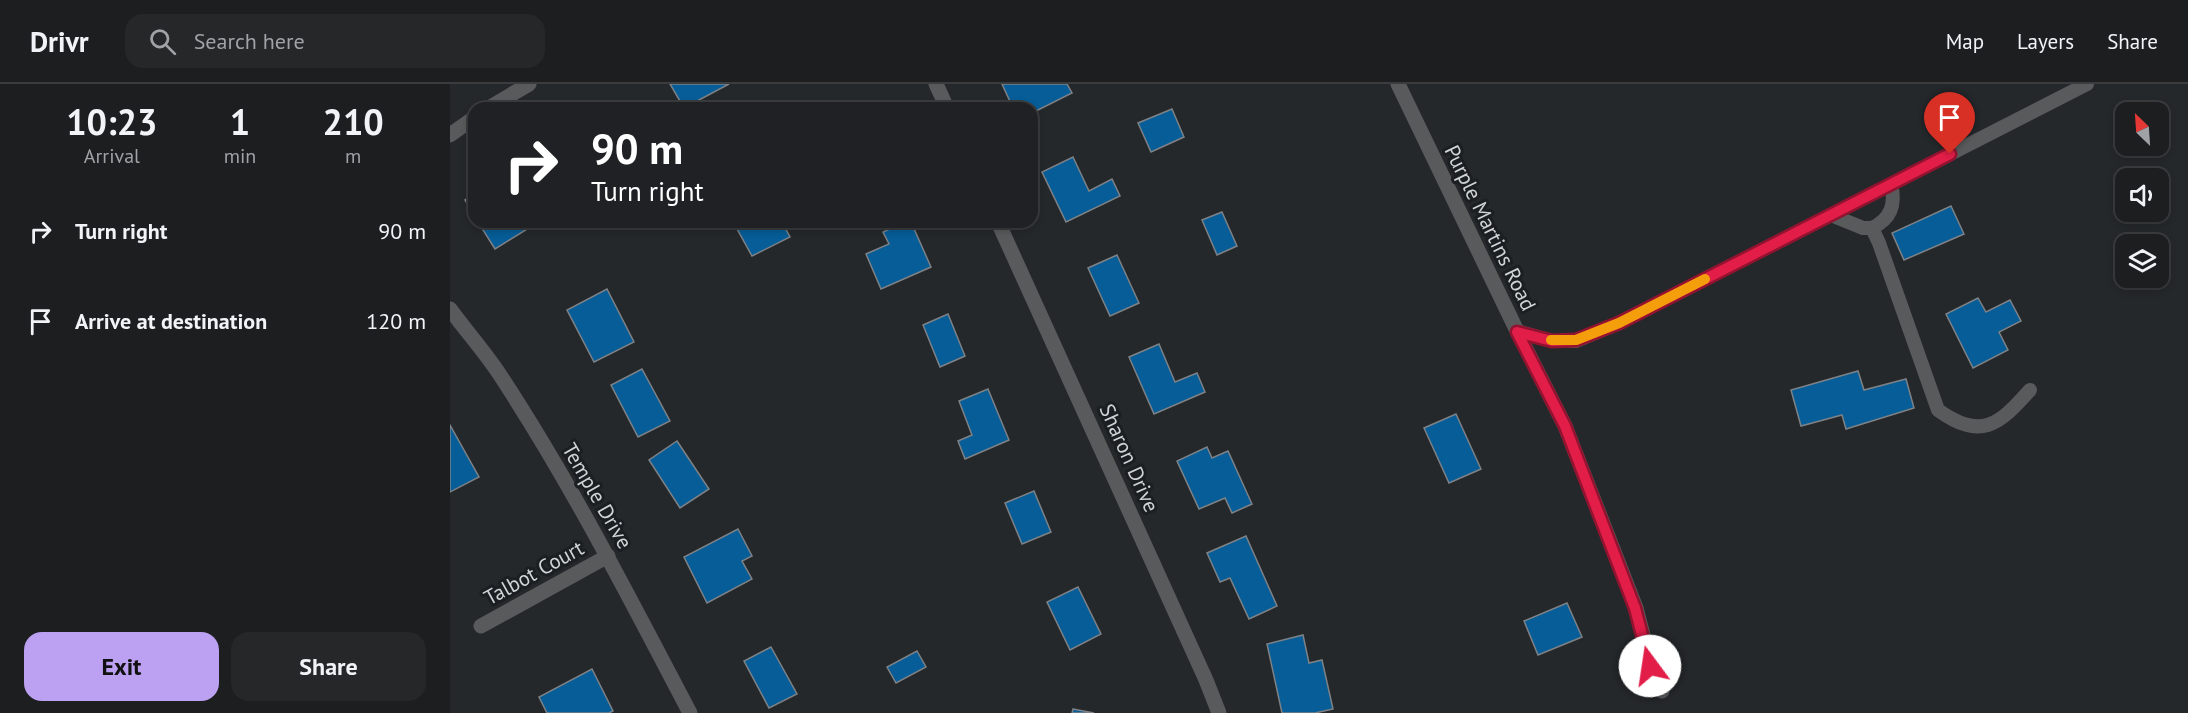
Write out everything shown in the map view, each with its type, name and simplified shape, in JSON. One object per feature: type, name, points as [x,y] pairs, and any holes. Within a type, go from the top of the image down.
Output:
[{"type":"street","points":[[499,102],[529,84]]},
{"type":"street","points":[[936,84],[944,102]]},
{"type":"street","name":"Purple Martins Road","points":[[1398,84],[1517,332],[1565,426],[1635,608],[1650,666],[1662,691]]},
{"type":"street","points":[[450,135],[468,122]]},
{"type":"street","name":"Sharon Drive","points":[[1001,228],[1202,670],[1219,713]]},
{"type":"street","name":"Temple Drive","points":[[450,309],[504,382],[547,450],[608,556],[690,713]]},
{"type":"street","name":"Talbot Court","points":[[481,626],[608,556]]},
{"type":"lane","points":[[1517,332],[1552,341],[1576,340],[1619,323],[2087,84]]},
{"type":"lane","points":[[1831,214],[1863,228],[1872,228],[1882,223],[1892,210],[1894,196],[1891,184]]},
{"type":"lane","points":[[1872,228],[1880,243],[1938,410],[1949,418],[1970,426],[1989,427],[2011,412],[2030,390]]},
{"type":"building","points":[[670,84],[729,84],[695,102],[680,102]]},
{"type":"building","points":[[1002,84],[1067,84],[1072,93],[1038,110],[1038,102],[1010,102]]},
{"type":"building","points":[[1172,109],[1184,137],[1151,152],[1138,123]]},
{"type":"building","points":[[1073,157],[1089,191],[1112,179],[1120,196],[1066,222],[1042,172]]},
{"type":"building","points":[[1951,206],[1964,234],[1904,260],[1892,233]]},
{"type":"building","points":[[1222,212],[1237,246],[1217,255],[1202,220]]},
{"type":"building","points":[[482,228],[529,228],[495,249]]},
{"type":"building","points":[[737,228],[785,228],[790,237],[752,256]]},
{"type":"building","points":[[892,228],[914,228],[931,267],[881,289],[866,254],[889,244],[883,232]]},
{"type":"building","points":[[1117,255],[1139,303],[1110,316],[1088,268]]},
{"type":"building","points":[[607,289],[634,342],[594,362],[567,310]]},
{"type":"building","points":[[1978,298],[1986,312],[2010,300],[2021,321],[1999,332],[2008,350],[1973,368],[1946,314]]},
{"type":"building","points":[[948,314],[965,356],[940,367],[923,325]]},
{"type":"building","points":[[1159,344],[1175,382],[1197,373],[1205,392],[1154,414],[1129,357]]},
{"type":"building","points":[[642,369],[670,421],[638,437],[611,385]]},
{"type":"building","points":[[1858,371],[1864,390],[1906,379],[1914,408],[1846,429],[1842,415],[1801,426],[1791,390]]},
{"type":"building","points":[[988,389],[1009,440],[965,459],[958,441],[972,435],[959,401]]},
{"type":"building","points":[[1456,414],[1481,469],[1449,483],[1424,428]]},
{"type":"building","points":[[450,425],[479,477],[450,492]]},
{"type":"building","points":[[677,441],[709,489],[680,508],[649,460]]},
{"type":"building","points":[[1207,447],[1212,458],[1228,451],[1252,504],[1232,513],[1225,498],[1199,509],[1177,461]]},
{"type":"building","points":[[1034,491],[1051,532],[1022,544],[1005,503]]},
{"type":"building","points":[[738,529],[752,556],[742,561],[752,579],[707,603],[684,557]]},
{"type":"building","points":[[1246,536],[1277,606],[1249,619],[1230,578],[1220,582],[1207,553]]},
{"type":"building","points":[[1078,587],[1101,634],[1070,650],[1047,602]]},
{"type":"building","points":[[1567,603],[1582,637],[1538,655],[1524,621]]},
{"type":"building","points":[[1303,635],[1309,663],[1322,660],[1333,709],[1315,713],[1282,713],[1267,644]]},
{"type":"building","points":[[771,647],[797,694],[769,708],[744,661]]},
{"type":"building","points":[[917,651],[926,667],[896,683],[887,667]]},
{"type":"building","points":[[592,669],[613,711],[609,713],[547,713],[539,697]]},
{"type":"building","points":[[1073,709],[1094,713],[1072,713]]},
{"type":"slow traffic","points":[[1551,340],[1576,340],[1619,323],[1705,279]]},
{"type":"route","points":[[1650,666],[1635,608],[1565,426],[1517,332],[1552,341],[1576,340],[1619,323],[1950,154]]}]
